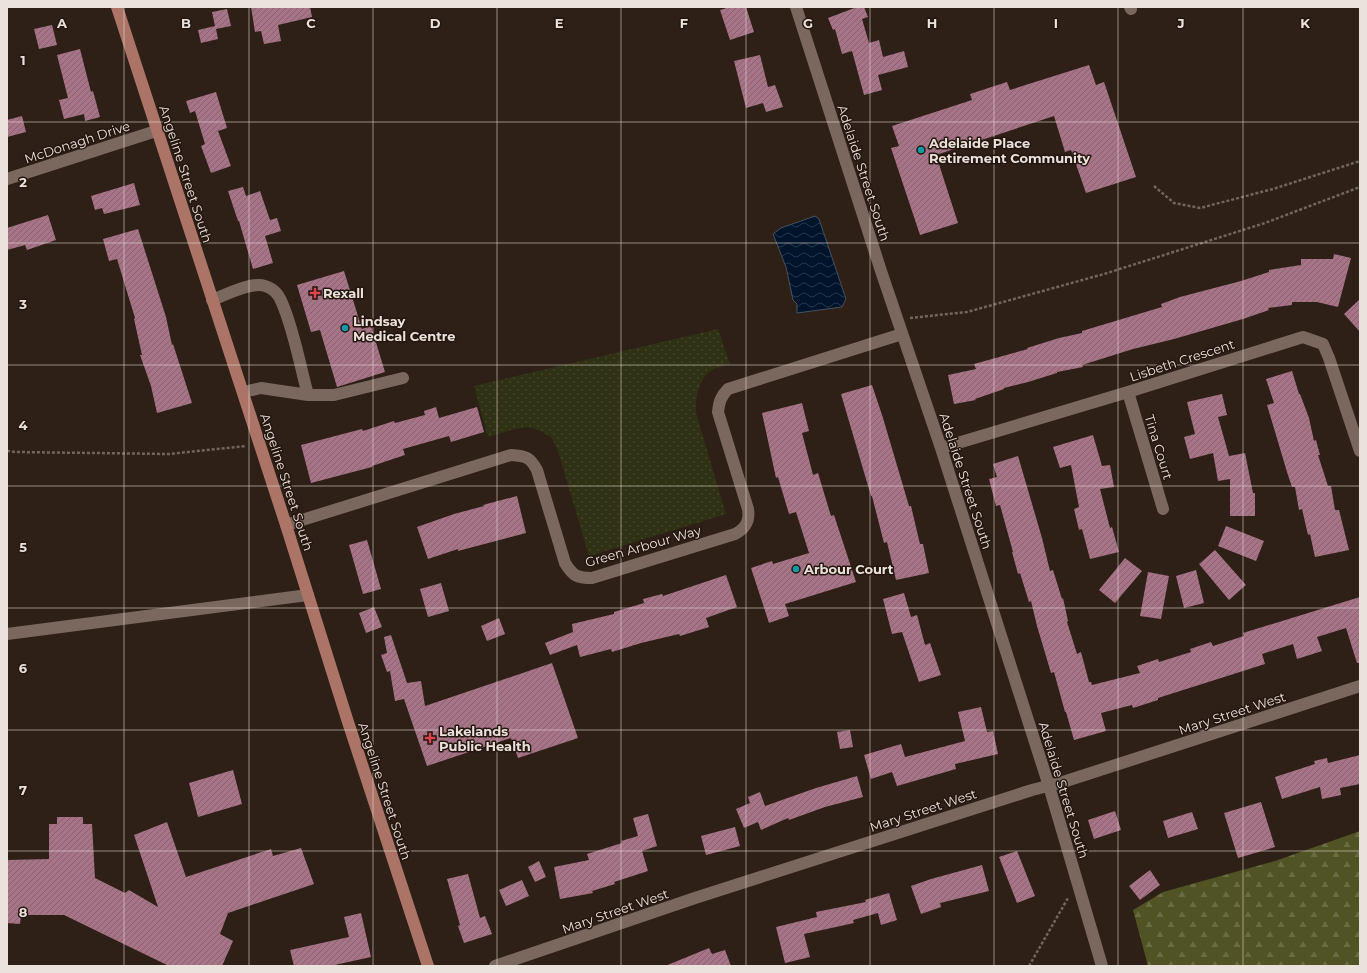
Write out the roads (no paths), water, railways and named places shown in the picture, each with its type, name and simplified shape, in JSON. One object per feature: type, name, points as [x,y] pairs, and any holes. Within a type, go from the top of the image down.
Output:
[{"type":"main road","name":"Angeline Street South","points":[[117,7],[428,966]]},
{"type":"street","name":"Adelaide Street South","points":[[796,7],[902,334],[941,448],[1049,786],[1102,966]]},
{"type":"street","name":"McDonagh Drive","points":[[7,179],[156,131]]},
{"type":"street","points":[[212,300],[251,285],[265,285],[275,292],[282,302],[290,325],[308,395]]},
{"type":"street","name":"Green Arbour Way","points":[[286,525],[511,456],[522,456],[532,461],[537,470],[565,563],[571,572],[580,578],[592,578],[735,534],[742,530],[747,523],[749,516],[718,412],[718,404],[722,395],[728,390],[902,334]]},
{"type":"street","name":"Lisbeth Crescent","points":[[941,448],[1128,392],[1303,337],[1323,344],[1360,451]]},
{"type":"street","points":[[243,392],[261,388],[308,395],[340,394],[403,378]]},
{"type":"street","name":"Tina Court","points":[[1128,392],[1163,509]]},
{"type":"street","points":[[7,634],[308,596]]},
{"type":"street","name":"Mary Street West","points":[[496,966],[695,898],[1360,686]]},
{"type":"water","points":[[815,216],[819,219],[846,299],[842,307],[797,313],[797,304],[793,300],[786,267],[773,234],[781,228]]},
{"type":"place","name":"Adelaide Place Retirement Community","points":[[921,150]]},
{"type":"place","name":"Rexall","points":[[315,293]]},
{"type":"place","name":"Lindsay Medical Centre","points":[[345,328]]},
{"type":"place","name":"Arbour Court","points":[[796,569]]},
{"type":"place","name":"Lakelands Public Health","points":[[430,738]]}]
